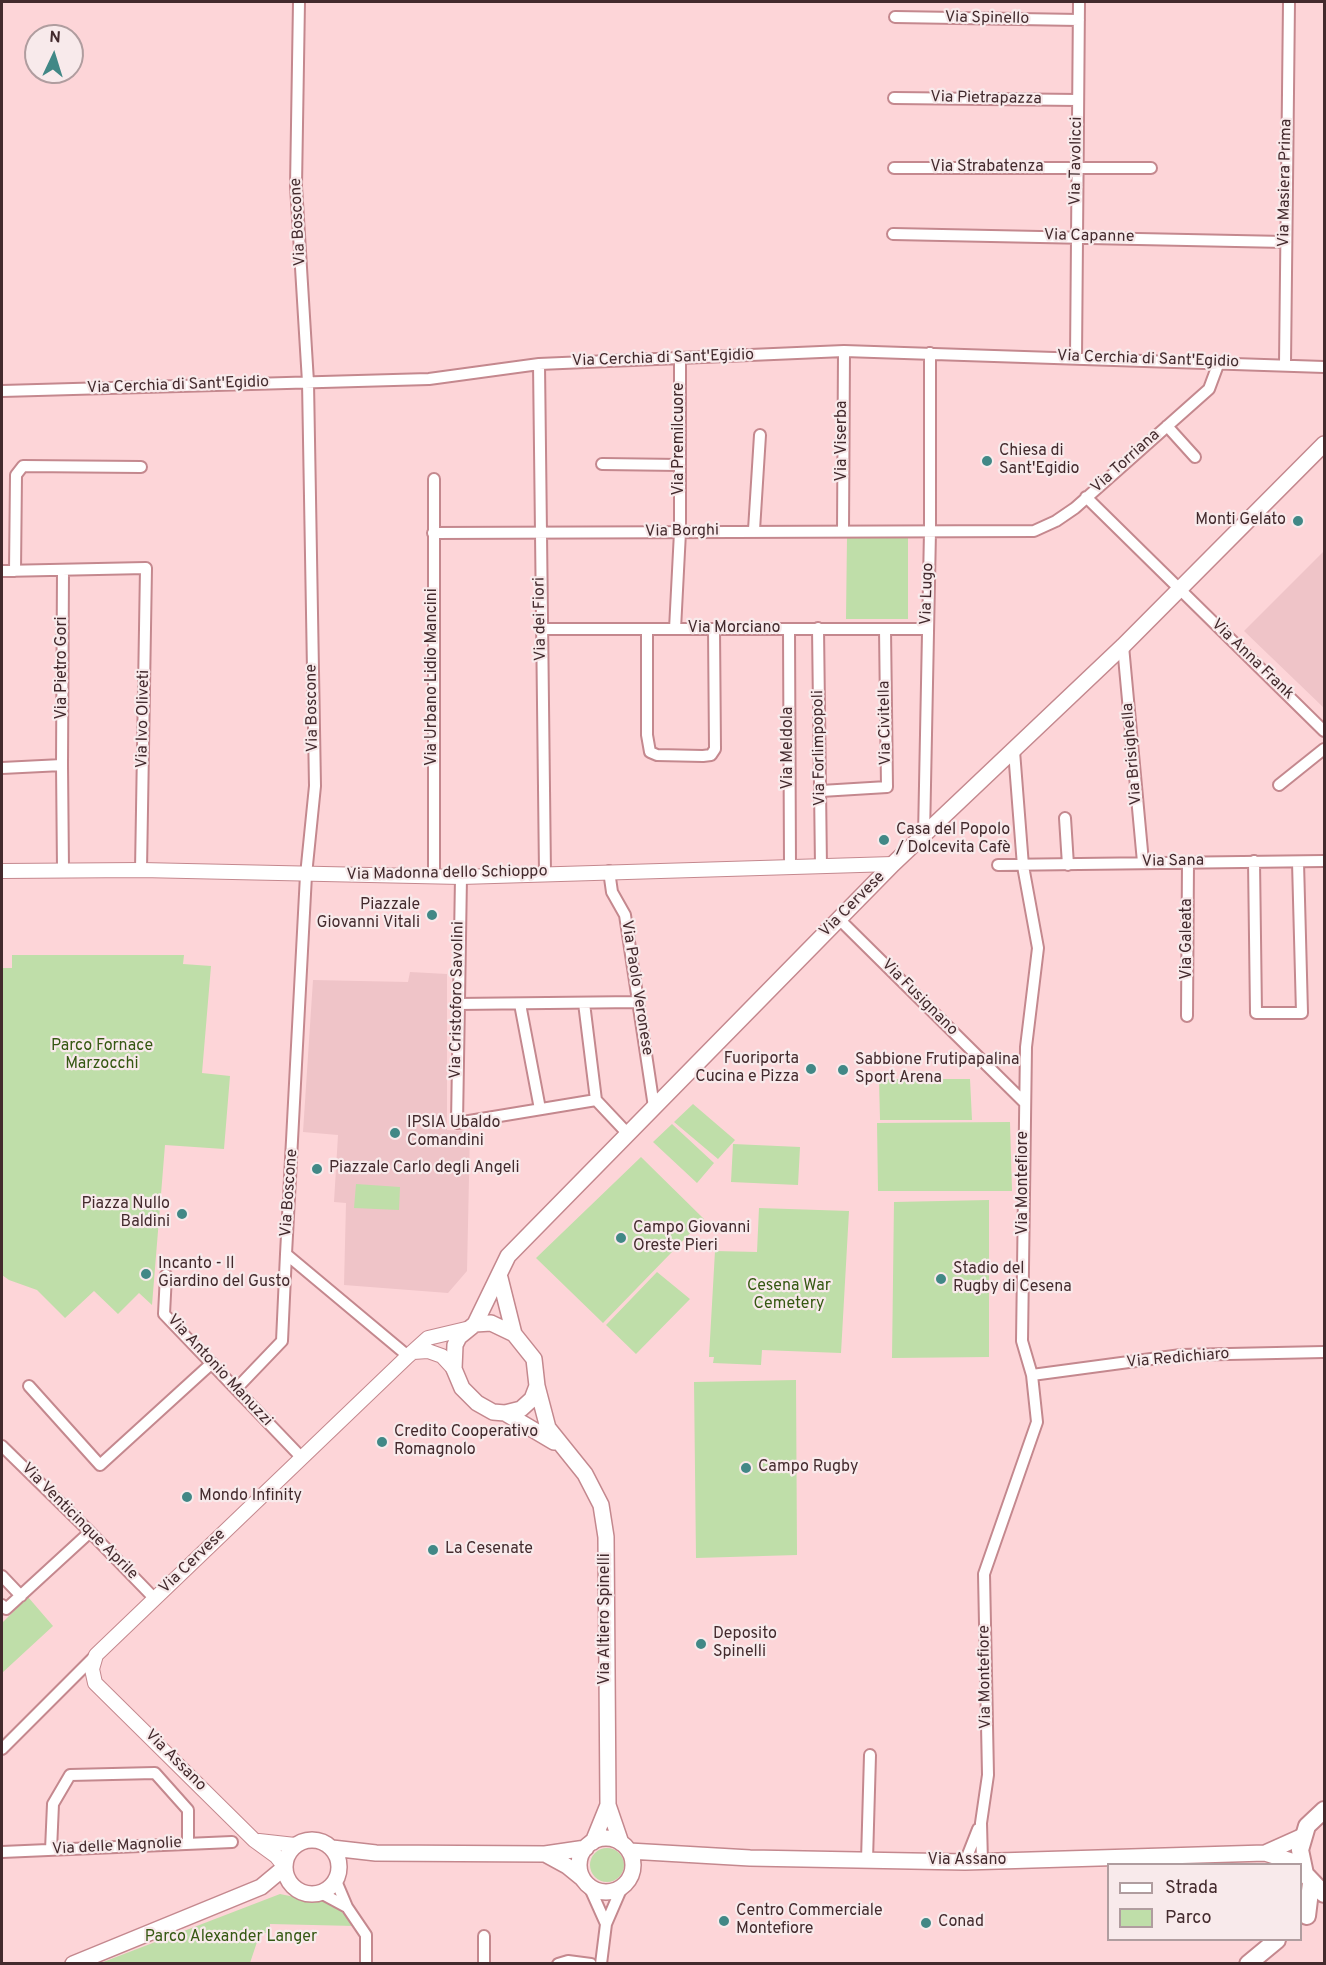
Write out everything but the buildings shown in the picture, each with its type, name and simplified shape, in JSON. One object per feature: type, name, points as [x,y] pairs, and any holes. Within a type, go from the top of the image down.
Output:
[{"type":"main road","name":"Via Cervese","points":[[470,1327],[500,1278],[508,1256],[893,864],[1123,646],[1324,444]]},
{"type":"main road","points":[[500,1278],[514,1334],[534,1359],[537,1386],[532,1399],[521,1409],[505,1413],[493,1412],[477,1403],[462,1388],[454,1369],[455,1345],[470,1327],[491,1323],[514,1334]]},
{"type":"main road","name":"Via Altiero Spinelli","points":[[537,1386],[548,1428],[585,1474],[601,1505],[606,1537],[608,1805],[625,1847]]},
{"type":"main road","name":"Via Altiero Spinelli","points":[[505,1413],[561,1447]]},
{"type":"main road","name":"Via Altiero Spinelli","points":[[590,1845],[608,1805]]},
{"type":"main road","points":[[1301,1863],[1300,1850],[1303,1836],[1314,1818],[1324,1810]]},
{"type":"main road","name":"Via Assano","points":[[1265,1853],[1303,1836]]},
{"type":"main road","points":[[367,1853],[321,1893],[308,1894],[296,1888],[290,1882],[285,1867],[286,1859],[295,1845],[314,1839],[332,1848],[367,1853],[545,1854],[590,1845],[607,1839],[625,1847],[633,1865],[625,1883],[609,1892],[586,1882],[567,1866],[545,1854]]},
{"type":"main road","points":[[586,1882],[579,1863],[590,1845]]},
{"type":"main road","name":"Via Assano","points":[[625,1847],[670,1855],[965,1862],[1265,1853],[1298,1863]]},
{"type":"main road","points":[[332,1848],[340,1864],[338,1876]]},
{"type":"main road","name":"Via Assano","points":[[625,1883],[648,1864],[670,1855]]},
{"type":"main road","points":[[1302,1865],[1318,1889],[1304,1918]]},
{"type":"main road","points":[[73,1964],[266,1884],[285,1867]]},
{"type":"main road","points":[[266,1884],[296,1888]]},
{"type":"main road","points":[[1304,1918],[1324,1907]]},
{"type":"main road","points":[[1248,1964],[1276,1941]]},
{"type":"street","name":"Via Boscone","points":[[299,2],[296,186],[308,382],[315,786],[306,874],[286,1254],[410,1354]]},
{"type":"street","name":"Via Tavolicci","points":[[1076,357],[1079,2]]},
{"type":"street","name":"Via Masiera Prima","points":[[1285,364],[1289,2]]},
{"type":"street","name":"Via Spinello","points":[[896,17],[1079,20]]},
{"type":"street","name":"Via Pietrapazza","points":[[894,98],[1078,100]]},
{"type":"street","name":"Via Strabatenza","points":[[894,168],[1151,168]]},
{"type":"street","name":"Via Capanne","points":[[892,234],[1285,242]]},
{"type":"street","name":"Via Cerchia di Sant'Egidio","points":[[2,391],[429,379],[539,364],[844,351],[1324,367]]},
{"type":"street","name":"Via Viserba","points":[[843,531],[844,351]]},
{"type":"street","name":"Via Lugo","points":[[924,836],[930,531],[930,353]]},
{"type":"street","name":"Via Premilcuore","points":[[675,629],[680,532],[680,358]]},
{"type":"street","name":"Via Torriana","points":[[930,531],[1034,531],[1056,521],[1209,388],[1219,362]]},
{"type":"street","name":"Via dei Fiori","points":[[539,364],[545,873]]},
{"type":"street","name":"Via Torriana","points":[[1167,426],[1195,457]]},
{"type":"street","points":[[754,530],[760,435]]},
{"type":"street","points":[[602,464],[680,465]]},
{"type":"street","points":[[15,571],[16,475],[23,466],[141,467]]},
{"type":"street","name":"Via Urbano Lidio Mancini","points":[[434,479],[434,876]]},
{"type":"street","name":"Via Anna Frank","points":[[1086,497],[1324,731]]},
{"type":"street","name":"Via Borghi","points":[[433,533],[930,531]]},
{"type":"street","name":"Via Ivo Oliveti","points":[[63,570],[146,568],[141,870]]},
{"type":"street","points":[[2,571],[63,570]]},
{"type":"street","name":"Via Pietro Gori","points":[[63,570],[63,869]]},
{"type":"street","name":"Via Forlimpopoli","points":[[818,628],[821,867]]},
{"type":"street","name":"Via Morciano","points":[[542,629],[927,629]]},
{"type":"street","points":[[647,629],[647,735],[650,753],[703,756],[711,755],[716,749],[714,629]]},
{"type":"street","name":"Via Meldola","points":[[789,629],[790,867]]},
{"type":"street","name":"Via Civitella","points":[[821,791],[887,787],[885,629]]},
{"type":"street","name":"Via Brisighella","points":[[1123,646],[1143,862]]},
{"type":"street","points":[[1279,785],[1324,749]]},
{"type":"street","name":"Via Montefiore","points":[[982,1862],[981,1823],[988,1775],[984,1574],[1037,1422],[1032,1376],[1022,1341],[1026,1047],[1038,948],[1023,866],[1014,751]]},
{"type":"street","points":[[2,768],[62,765]]},
{"type":"street","points":[[1065,818],[1068,865]]},
{"type":"street","points":[[1254,861],[1256,1013],[1302,1013],[1298,862]]},
{"type":"street","name":"Via Sana","points":[[998,865],[1324,861]]},
{"type":"street","name":"Via Galeata","points":[[1187,1016],[1188,862]]},
{"type":"street","name":"Via Madonna dello Schioppo","points":[[2,871],[141,870],[461,877],[893,864]]},
{"type":"street","name":"Via Paolo Veronese","points":[[609,872],[612,892],[626,915],[654,1107]]},
{"type":"street","name":"Via Cristoforo Savolini","points":[[461,877],[457,1004],[457,1123],[540,1109]]},
{"type":"street","name":"Via Fusignano","points":[[839,919],[1024,1102]]},
{"type":"street","points":[[457,1004],[638,1002]]},
{"type":"street","points":[[584,1003],[596,1100],[628,1134]]},
{"type":"street","points":[[520,1004],[540,1109],[596,1100]]},
{"type":"street","points":[[236,1389],[282,1341],[286,1254]]},
{"type":"street","name":"Via Antonio Manuzzi","points":[[166,1275],[164,1314],[301,1457]]},
{"type":"street","name":"Via Cervese","points":[[2,1749],[96,1655],[410,1354],[437,1335],[470,1327]]},
{"type":"street","points":[[410,1354],[428,1351],[442,1356],[454,1369]]},
{"type":"street","name":"Via Redichiaro","points":[[1032,1376],[1181,1355],[1324,1352]]},
{"type":"street","points":[[29,1386],[100,1465],[212,1364]]},
{"type":"street","name":"Via Venticinque Aprile","points":[[2,1446],[90,1532],[154,1599]]},
{"type":"street","points":[[2,1605],[6,1610],[90,1532]]},
{"type":"street","points":[[2,1576],[21,1596]]},
{"type":"street","points":[[95,1683],[92,1669],[96,1655]]},
{"type":"street","name":"Via Assano","points":[[74,1677],[83,1677],[95,1683],[254,1840],[269,1850],[285,1867]]},
{"type":"street","points":[[867,1860],[870,1755]]},
{"type":"street","points":[[51,1850],[53,1804],[70,1775],[155,1773],[188,1810],[188,1844]]},
{"type":"street","name":"Via Montefiore","points":[[965,1862],[981,1823]]},
{"type":"street","points":[[254,1840],[295,1845]]},
{"type":"street","name":"Via delle Magnolie","points":[[2,1852],[231,1842]]},
{"type":"street","points":[[266,1884],[273,1865],[269,1850]]},
{"type":"street","points":[[338,1876],[347,1907],[366,1935],[366,1964]]},
{"type":"street","points":[[586,1882],[606,1924]]},
{"type":"street","points":[[603,1962],[606,1924],[625,1883]]},
{"type":"street","points":[[321,1893],[347,1907]]},
{"type":"street","points":[[484,1936],[484,1964]]},
{"type":"street","points":[[558,1964],[588,1962],[603,1946]]},
{"type":"shaded area","points":[[1324,551],[1324,708],[1244,631]]},
{"type":"shaded area","name":"IPSIA Ubaldo Comandini","points":[[410,972],[447,974],[447,1130],[470,1131],[467,1271],[448,1293],[344,1285],[346,1203],[334,1202],[338,1135],[303,1132],[313,980],[408,982]]},
{"type":"green space","points":[[847,537],[908,537],[908,619],[846,619]]},
{"type":"green space","name":"Parco Fornace Marzocchi","points":[[12,955],[184,955],[183,964],[211,966],[202,1073],[230,1076],[224,1149],[165,1145],[152,1305],[139,1293],[118,1314],[94,1291],[65,1318],[37,1290],[9,1280],[2,1275],[2,968],[12,968]]},
{"type":"green space","points":[[879,1079],[970,1079],[972,1120],[880,1120]]},
{"type":"green space","points":[[693,1104],[735,1140],[718,1159],[674,1122]]},
{"type":"green space","points":[[1010,1122],[1012,1191],[878,1191],[877,1123]]},
{"type":"green space","points":[[672,1124],[714,1163],[697,1183],[653,1142]]},
{"type":"green space","points":[[733,1144],[800,1147],[798,1185],[731,1182]]},
{"type":"green space","name":"Campo Giovanni Oreste Pieri","points":[[641,1157],[704,1219],[603,1323],[536,1258]]},
{"type":"green space","points":[[356,1184],[400,1187],[399,1210],[354,1208]]},
{"type":"green space","name":"Stadio del Rugby di Cesena","points":[[989,1200],[989,1357],[892,1358],[894,1202]]},
{"type":"green space","name":"Cesena War Cemetery","points":[[759,1208],[849,1211],[841,1353],[762,1350],[761,1365],[713,1363],[714,1357],[709,1357],[715,1251],[757,1252]]},
{"type":"green space","points":[[657,1272],[690,1299],[636,1354],[606,1325]]},
{"type":"green space","name":"Campo Rugby","points":[[796,1380],[797,1555],[696,1558],[694,1382]]},
{"type":"green space","points":[[28,1597],[53,1626],[2,1673],[2,1623]]},
{"type":"green space","points":[[607,1848],[619,1853],[624,1865],[619,1877],[607,1882],[595,1877],[590,1865],[595,1853]]},
{"type":"green space","name":"Parco Alexander Langer","points":[[280,1894],[309,1900],[326,1900],[338,1908],[355,1926],[270,1924],[270,1933],[260,1933],[250,1963],[98,1964]]},
{"type":"place","name":"Chiesa di Sant'Egidio","points":[[987,461]]},
{"type":"place","name":"Monti Gelato","points":[[1298,521]]},
{"type":"place","name":"Casa del Popolo / Dolcevita Cafè","points":[[884,840]]},
{"type":"place","name":"Piazzale Giovanni Vitali","points":[[432,915]]},
{"type":"place","name":"Fuoriporta Cucina e Pizza","points":[[811,1069]]},
{"type":"place","name":"Sabbione Frutipapalina Sport Arena","points":[[843,1070]]},
{"type":"place","name":"IPSIA Ubaldo Comandini","points":[[395,1133]]},
{"type":"place","name":"Piazzale Carlo degli Angeli","points":[[317,1169]]},
{"type":"place","name":"Piazza Nullo Baldini","points":[[182,1214]]},
{"type":"place","name":"Campo Giovanni Oreste Pieri","points":[[621,1238]]},
{"type":"place","name":"Incanto - Il Giardino del Gusto","points":[[146,1274]]},
{"type":"place","name":"Stadio del Rugby di Cesena","points":[[941,1279]]},
{"type":"place","name":"Credito Cooperativo Romagnolo","points":[[382,1442]]},
{"type":"place","name":"Campo Rugby","points":[[746,1468]]},
{"type":"place","name":"Mondo Infinity","points":[[187,1497]]},
{"type":"place","name":"La Cesenate","points":[[433,1550]]},
{"type":"place","name":"Deposito Spinelli","points":[[701,1644]]},
{"type":"place","name":"Centro Commerciale Montefiore","points":[[724,1921]]},
{"type":"place","name":"Conad","points":[[926,1923]]}]
